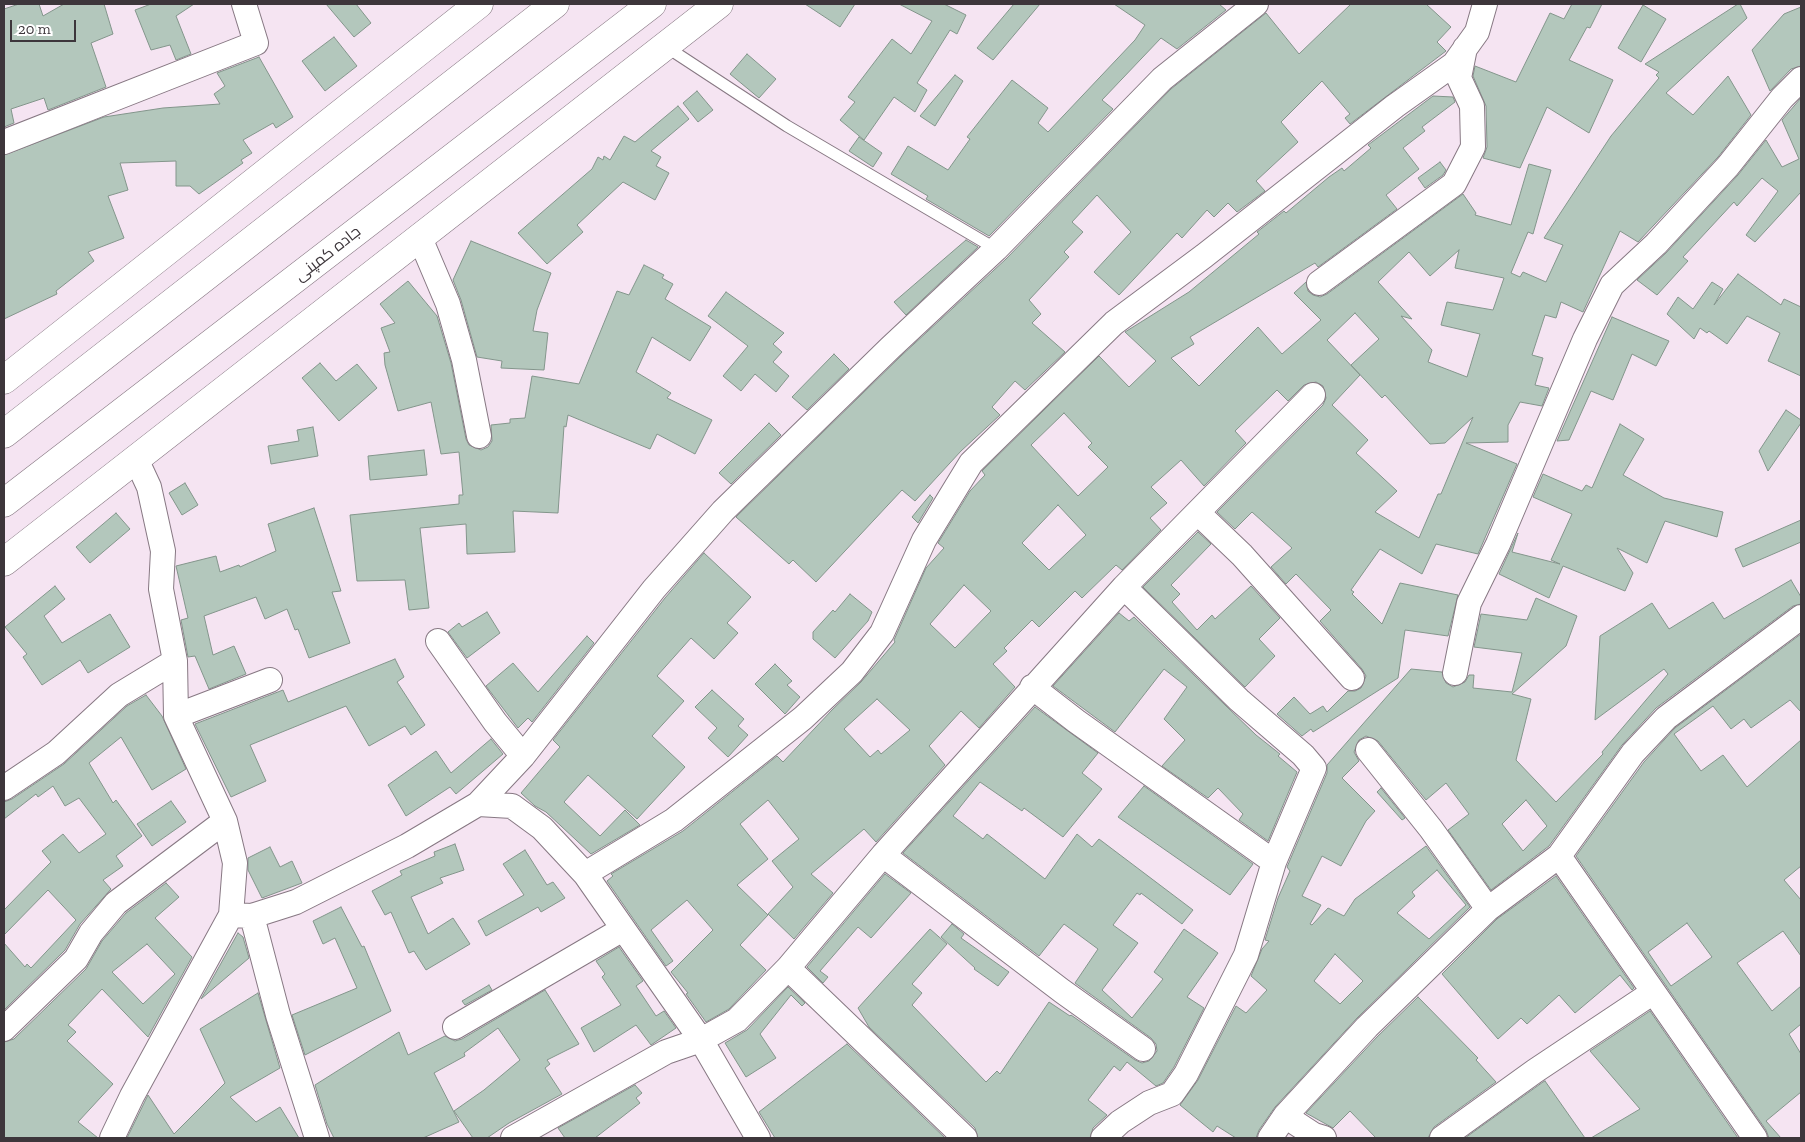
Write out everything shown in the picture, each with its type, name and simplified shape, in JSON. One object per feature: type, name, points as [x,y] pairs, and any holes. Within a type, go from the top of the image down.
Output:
[{"type":"main road","points":[[4,380],[479,4]]},
{"type":"main road","points":[[4,434],[556,4]]},
{"type":"main road","name":"جاده کمپنی","points":[[4,503],[652,4]]},
{"type":"main road","points":[[4,562],[720,4]]},
{"type":"street","points":[[4,142],[256,44],[244,4]]},
{"type":"street","points":[[112,1138],[132,1096],[241,915],[296,902],[382,859],[478,804],[523,756],[654,588],[723,512],[890,348],[996,249],[1162,79],[1256,4]]},
{"type":"street","points":[[585,874],[674,820],[803,718],[852,672],[882,633],[924,540],[971,463],[1114,323],[1204,256],[1395,106],[1454,64],[1477,32],[1485,4]]},
{"type":"street","points":[[1319,283],[1454,184],[1473,147],[1472,106],[1459,78],[1465,48]]},
{"type":"street","points":[[1456,673],[1469,603],[1498,544],[1585,339],[1612,285],[1656,244],[1728,166],[1782,98],[1801,79]]},
{"type":"street","points":[[420,238],[448,304],[464,360],[479,436]]},
{"type":"street","points":[[513,1138],[666,1052],[701,1040],[737,1020],[788,968],[883,854],[1124,587],[1313,395]]},
{"type":"street","points":[[136,460],[149,487],[163,551],[160,589],[175,661],[176,716],[225,821],[235,863],[241,915],[278,1015],[317,1138]]},
{"type":"street","points":[[1198,513],[1242,555],[1352,678]]},
{"type":"street","points":[[1103,1138],[1120,1122],[1149,1103],[1172,1094],[1186,1074],[1246,955],[1274,862],[1314,771],[1313,765],[1239,700],[1124,587]]},
{"type":"street","points":[[1270,1138],[1285,1116],[1367,1027],[1488,909],[1558,856],[1633,753],[1666,718],[1801,617]]},
{"type":"street","points":[[438,641],[495,722],[523,756]]},
{"type":"street","points":[[4,788],[56,753],[119,696],[175,661]]},
{"type":"street","points":[[176,716],[270,680]]},
{"type":"street","points":[[1032,687],[1076,721],[1274,862]]},
{"type":"street","points":[[1368,750],[1431,828],[1488,909]]},
{"type":"street","points":[[478,804],[512,806],[542,828],[585,874],[701,1040],[758,1138]]},
{"type":"street","points":[[4,1029],[76,959],[91,933],[116,903],[225,821]]},
{"type":"street","points":[[883,854],[1054,985],[1143,1049]]},
{"type":"street","points":[[1558,856],[1755,1138]]},
{"type":"street","points":[[455,1026],[623,929]]},
{"type":"street","points":[[788,968],[965,1138]]},
{"type":"street","points":[[1442,1138],[1535,1071],[1652,993]]},
{"type":"street","points":[[1285,1116],[1314,1135],[1324,1138]]},
{"type":"lane","points":[[666,46],[787,126],[996,249]]},
{"type":"building","points":[[19,4],[39,4],[43,16],[64,4],[104,4],[113,34],[91,43],[106,87],[48,110],[44,98],[11,109],[14,123],[4,127],[4,9]]},
{"type":"building","points":[[151,4],[194,4],[176,16],[191,54],[176,60],[170,45],[151,50],[135,10]]},
{"type":"building","points":[[326,4],[356,4],[371,23],[354,37]]},
{"type":"building","points":[[805,4],[855,4],[840,27]]},
{"type":"building","points":[[899,4],[944,4],[966,15],[957,34],[950,30],[917,83],[927,90],[915,112],[894,97],[864,140],[840,120],[855,102],[848,97],[892,39],[911,54],[932,21]]},
{"type":"building","points":[[1014,4],[1040,4],[993,60],[977,48]]},
{"type":"building","points":[[1114,4],[1219,4],[1226,10],[1177,49],[1161,38],[1102,100],[1113,109],[989,236],[926,199],[928,196],[891,174],[908,146],[948,170],[970,139],[967,137],[1012,80],[1048,108],[1038,123],[1048,132],[1135,40],[1145,25]]},
{"type":"building","points":[[1351,4],[1426,4],[1451,27],[1437,42],[1446,51],[1350,124],[1345,118],[1350,114],[1322,81],[1281,122],[1298,142],[1256,181],[1265,191],[1237,212],[1228,203],[1214,217],[1207,210],[1182,238],[1177,233],[1119,295],[1094,272],[1131,232],[1097,195],[1072,222],[1083,232],[1064,252],[1069,257],[1029,300],[1041,314],[1032,323],[1065,352],[1025,390],[1015,381],[992,407],[1000,415],[961,451],[915,501],[902,490],[816,582],[793,560],[789,564],[736,517],[901,356],[1006,259],[1171,89],[1266,13],[1299,54]]},
{"type":"building","points":[[1572,4],[1602,4],[1590,28],[1587,27],[1569,60],[1613,80],[1589,133],[1547,107],[1520,168],[1483,158],[1487,147],[1486,106],[1473,76],[1475,66],[1516,82],[1550,13],[1564,19]]},
{"type":"building","points":[[1740,4],[1747,18],[1666,93],[1693,115],[1728,76],[1751,115],[1718,157],[1638,242],[1620,231],[1583,312],[1561,302],[1556,318],[1545,315],[1532,355],[1543,358],[1535,385],[1549,388],[1542,406],[1520,402],[1508,425],[1508,442],[1466,443],[1517,464],[1478,554],[1436,544],[1422,574],[1380,549],[1351,590],[1354,592],[1352,594],[1382,624],[1400,583],[1458,595],[1448,636],[1405,630],[1398,678],[1313,732],[1311,729],[1302,736],[1277,714],[1294,697],[1310,714],[1323,706],[1327,712],[1348,691],[1355,691],[1361,688],[1366,676],[1320,621],[1331,610],[1296,574],[1286,584],[1271,567],[1292,548],[1252,512],[1235,529],[1217,512],[1323,405],[1326,398],[1323,386],[1316,382],[1304,385],[1288,401],[1277,390],[1235,431],[1246,443],[1204,486],[1181,460],[1151,487],[1167,503],[1150,518],[1161,530],[1122,570],[1116,565],[1082,598],[1075,591],[1039,627],[1032,620],[1004,648],[1007,651],[993,664],[1015,687],[979,728],[961,711],[929,746],[945,765],[876,842],[864,829],[811,874],[833,893],[794,939],[768,914],[793,887],[772,861],[799,839],[768,800],[740,824],[768,859],[737,885],[768,915],[740,945],[766,970],[729,1009],[706,1022],[686,994],[688,993],[671,972],[713,930],[687,900],[651,930],[673,961],[666,966],[607,881],[613,876],[611,874],[683,831],[777,756],[783,762],[861,682],[895,642],[894,640],[926,568],[944,548],[938,543],[970,491],[985,475],[982,471],[1099,356],[1129,387],[1156,361],[1125,332],[1189,292],[1259,234],[1257,232],[1284,211],[1286,213],[1329,177],[1342,168],[1344,171],[1371,148],[1368,145],[1433,96],[1453,97],[1455,102],[1422,127],[1425,131],[1403,148],[1419,169],[1386,195],[1397,209],[1318,267],[1315,263],[1190,337],[1194,344],[1171,358],[1199,386],[1258,327],[1282,354],[1321,320],[1294,293],[1306,282],[1308,291],[1313,295],[1320,297],[1327,294],[1463,194],[1476,213],[1475,215],[1511,225],[1529,164],[1551,170],[1533,234],[1528,232],[1511,273],[1520,277],[1523,272],[1546,282],[1563,245],[1544,238],[1611,136],[1659,78],[1656,75],[1659,72],[1645,64]],"holes":[[[1459,250],[1455,268],[1504,278],[1493,310],[1447,302],[1441,325],[1480,334],[1467,377],[1428,362],[1432,350],[1401,316],[1412,319],[1378,282],[1409,252],[1430,276]],[[1355,313],[1379,339],[1351,365],[1382,398],[1385,395],[1430,444],[1445,443],[1473,417],[1441,494],[1438,494],[1419,538],[1375,512],[1397,491],[1356,453],[1368,440],[1332,405],[1360,375],[1327,340]],[[1064,413],[1092,443],[1088,447],[1108,467],[1078,496],[1031,445]],[[1058,505],[1086,535],[1049,570],[1022,543]],[[964,585],[991,611],[955,648],[930,624]],[[877,699],[910,730],[881,754],[878,750],[870,757],[844,729]]]},
{"type":"building","points":[[1643,5],[1666,19],[1641,62],[1618,48]]},
{"type":"building","points":[[1801,7],[1801,66],[1791,69],[1770,91],[1752,50],[1784,14]]},
{"type":"building","points":[[334,37],[357,66],[325,91],[302,61]]},
{"type":"building","points":[[747,54],[776,79],[759,98],[730,74]]},
{"type":"building","points":[[259,57],[293,117],[276,128],[273,123],[243,140],[252,153],[241,160],[243,163],[199,194],[190,186],[176,186],[176,161],[120,163],[128,190],[108,196],[124,238],[88,252],[94,261],[56,291],[57,294],[4,319],[4,155],[104,117],[163,108],[220,104],[214,94],[225,86],[217,73]]},
{"type":"building","points":[[955,75],[963,81],[935,126],[920,116]]},
{"type":"building","points":[[697,91],[713,110],[698,122],[683,103]]},
{"type":"building","points":[[1801,98],[1801,192],[1755,242],[1746,235],[1778,191],[1762,178],[1737,206],[1734,202],[1683,257],[1688,261],[1657,295],[1637,280],[1666,253],[1738,175],[1766,140],[1782,167],[1799,159],[1782,120]]},
{"type":"building","points":[[678,106],[689,119],[651,151],[661,157],[656,166],[669,173],[655,200],[623,182],[577,225],[583,232],[547,264],[518,233],[592,169],[598,157],[603,160],[604,156],[610,160],[624,136],[635,142]]},
{"type":"building","points":[[859,137],[882,153],[873,167],[849,151]]},
{"type":"building","points":[[1440,162],[1446,170],[1443,175],[1425,188],[1418,178]]},
{"type":"building","points":[[966,240],[978,247],[906,315],[894,302]]},
{"type":"building","points":[[471,241],[551,273],[537,310],[533,331],[548,333],[544,370],[501,368],[502,361],[477,357],[461,300],[453,280]]},
{"type":"building","points":[[644,265],[664,275],[662,278],[673,284],[665,299],[711,327],[690,361],[652,337],[636,372],[671,393],[667,398],[712,420],[695,454],[657,434],[650,449],[568,415],[566,427],[564,426],[558,513],[513,511],[515,552],[467,554],[466,524],[420,528],[429,608],[409,610],[405,580],[357,581],[350,515],[459,504],[459,495],[463,495],[459,452],[441,454],[431,402],[398,411],[385,365],[384,353],[390,352],[381,328],[395,323],[380,304],[408,281],[437,316],[451,363],[466,439],[469,445],[481,450],[488,447],[492,441],[491,425],[510,423],[510,419],[525,418],[532,376],[579,384],[617,291],[629,295]]},
{"type":"building","points":[[1738,274],[1781,305],[1784,299],[1801,307],[1801,376],[1768,361],[1780,333],[1747,316],[1727,344],[1709,331],[1707,333],[1700,328],[1694,339],[1667,314],[1678,297],[1693,309],[1712,282],[1723,289],[1714,305]]},
{"type":"building","points":[[726,292],[784,333],[773,344],[782,352],[773,362],[789,376],[776,392],[755,374],[741,391],[723,376],[748,346],[708,316]]},
{"type":"building","points":[[1612,317],[1669,341],[1656,366],[1632,354],[1613,400],[1591,391],[1569,440],[1557,441]]},
{"type":"building","points":[[834,354],[849,369],[807,410],[792,397]]},
{"type":"building","points":[[320,363],[336,381],[357,364],[377,388],[339,421],[302,378]]},
{"type":"building","points":[[1786,410],[1801,420],[1801,423],[1768,471],[1759,451]]},
{"type":"building","points":[[769,423],[781,435],[731,484],[719,473]]},
{"type":"building","points":[[1620,424],[1644,439],[1623,475],[1664,498],[1723,512],[1717,537],[1665,521],[1647,563],[1617,548],[1633,573],[1625,591],[1563,566],[1549,598],[1499,574],[1518,533],[1512,552],[1560,564],[1551,560],[1572,514],[1533,497],[1543,474],[1582,491],[1586,485],[1592,488]]},
{"type":"building","points":[[313,427],[318,456],[271,464],[268,446],[299,441],[297,430]]},
{"type":"building","points":[[424,450],[427,475],[370,480],[368,456]]},
{"type":"building","points":[[185,483],[198,505],[182,515],[169,493]]},
{"type":"building","points":[[930,495],[933,498],[918,523],[912,517]]},
{"type":"building","points":[[314,508],[341,591],[332,592],[350,643],[309,658],[298,629],[295,630],[287,609],[265,619],[256,597],[204,616],[213,655],[234,646],[246,674],[209,689],[195,656],[188,657],[181,620],[188,618],[176,566],[216,556],[220,572],[239,565],[240,567],[276,551],[268,524]]},
{"type":"building","points":[[116,513],[130,529],[90,563],[76,547]]},
{"type":"building","points":[[1801,520],[1801,542],[1743,567],[1735,549]]},
{"type":"building","points":[[1198,532],[1211,544],[1171,585],[1180,594],[1172,602],[1197,630],[1212,615],[1215,619],[1251,586],[1280,618],[1259,639],[1275,656],[1245,687],[1143,587]]},
{"type":"building","points":[[704,553],[751,597],[727,623],[738,633],[714,659],[691,638],[657,676],[684,701],[652,736],[685,767],[637,819],[588,775],[564,802],[600,836],[625,810],[640,825],[591,854],[546,812],[535,806],[521,793],[560,747],[553,740],[665,598]]},
{"type":"building","points":[[1791,580],[1801,597],[1801,604],[1793,606],[1656,708],[1622,745],[1549,846],[1491,890],[1448,830],[1469,814],[1446,783],[1426,800],[1378,741],[1366,736],[1359,740],[1354,752],[1359,761],[1342,778],[1375,811],[1366,821],[1341,866],[1322,856],[1302,896],[1321,905],[1310,924],[1312,925],[1328,908],[1344,916],[1355,899],[1426,846],[1470,907],[1357,1018],[1275,1107],[1259,1130],[1256,1138],[1236,1138],[1217,1126],[1213,1132],[1180,1105],[1198,1080],[1236,1006],[1246,1013],[1267,990],[1251,976],[1262,949],[1269,941],[1265,940],[1278,898],[1290,871],[1287,867],[1327,773],[1327,765],[1411,669],[1442,672],[1446,683],[1453,687],[1465,682],[1469,675],[1474,675],[1473,688],[1512,692],[1522,653],[1474,647],[1481,614],[1527,620],[1536,598],[1577,616],[1566,646],[1512,694],[1531,699],[1516,760],[1556,802],[1603,754],[1602,752],[1668,674],[1664,669],[1595,720],[1600,636],[1652,603],[1669,629],[1713,602],[1724,619]],"holes":[[[1526,800],[1547,826],[1523,851],[1502,824]],[[1437,870],[1466,905],[1429,939],[1397,913],[1415,896],[1412,892]],[[1335,954],[1363,981],[1340,1004],[1314,981]]]},
{"type":"building","points":[[55,586],[65,599],[44,616],[62,643],[110,614],[130,647],[88,673],[80,660],[42,685],[23,657],[27,654],[5,627]]},
{"type":"building","points":[[850,594],[872,612],[868,621],[835,658],[813,639],[813,632],[833,610],[835,612]]},
{"type":"building","points":[[487,612],[500,633],[467,658],[448,632],[459,623],[462,627]]},
{"type":"building","points":[[1119,613],[1129,621],[1134,617],[1297,772],[1268,841],[1239,820],[1243,814],[1218,788],[1208,798],[1162,766],[1185,740],[1164,719],[1187,687],[1164,669],[1115,732],[1053,686]]},
{"type":"building","points":[[1801,634],[1801,712],[1790,700],[1751,728],[1744,719],[1731,729],[1713,706],[1674,734],[1701,771],[1723,755],[1747,787],[1801,740],[1801,866],[1784,880],[1801,900],[1801,956],[1783,931],[1737,963],[1772,1011],[1801,986],[1801,1024],[1789,1034],[1801,1054],[1801,1092],[1766,1121],[1781,1138],[1769,1138],[1766,1130],[1576,856],[1644,762],[1675,728]],"holes":[[[1687,923],[1712,957],[1671,986],[1648,952]]]},
{"type":"building","points":[[587,636],[594,643],[532,722],[528,718],[518,728],[486,686],[513,663],[538,692]]},
{"type":"building","points":[[395,659],[404,677],[397,682],[425,725],[411,735],[405,726],[369,746],[346,706],[250,745],[266,781],[231,797],[195,724],[283,690],[288,702]]},
{"type":"building","points":[[775,664],[792,681],[787,685],[800,697],[785,714],[755,684]]},
{"type":"building","points":[[712,690],[744,719],[738,726],[748,735],[728,757],[708,738],[717,728],[695,707]]},
{"type":"building","points":[[146,695],[162,716],[186,769],[152,790],[121,737],[89,763],[113,803],[116,800],[142,836],[116,856],[123,866],[103,880],[111,889],[80,924],[65,950],[4,1010],[4,943],[25,967],[27,964],[31,968],[76,920],[48,890],[4,935],[4,910],[51,862],[42,851],[63,834],[79,853],[106,834],[79,798],[65,806],[53,786],[38,797],[36,794],[4,819],[4,802],[12,799],[64,764],[127,706]]},
{"type":"building","points":[[1035,707],[1098,753],[1082,773],[1102,789],[1063,837],[1024,808],[1022,811],[980,782],[953,816],[983,839],[987,834],[1045,879],[1077,834],[1092,847],[1099,839],[1193,910],[1182,924],[1141,893],[1140,895],[1137,893],[1113,925],[1138,943],[1102,990],[1132,1018],[1163,979],[1154,972],[1184,929],[1218,953],[1187,997],[1204,1008],[1174,1067],[1163,1083],[1156,1086],[1127,1062],[1120,1071],[1114,1066],[1088,1100],[1107,1115],[1093,1128],[1090,1138],[978,1138],[975,1128],[869,1027],[858,1008],[930,929],[947,944],[912,984],[922,993],[912,1005],[986,1082],[997,1071],[1000,1074],[1049,1002],[1071,1015],[1135,1060],[1142,1063],[1149,1061],[1157,1051],[1156,1044],[1151,1038],[1075,983],[1098,949],[1064,924],[1039,956],[903,853]]},
{"type":"building","points":[[491,739],[503,754],[456,794],[450,787],[406,816],[388,785],[436,751],[451,773]]},
{"type":"building","points":[[1144,786],[1253,864],[1230,895],[1118,817]]},
{"type":"building","points":[[1381,788],[1405,818],[1402,820],[1377,792]]},
{"type":"building","points":[[171,801],[186,822],[152,846],[137,824]]},
{"type":"building","points":[[455,844],[464,870],[440,878],[443,883],[411,897],[428,934],[453,918],[470,944],[426,970],[414,951],[409,953],[391,912],[385,915],[372,891],[402,875],[400,871],[435,856],[434,852]]},
{"type":"building","points":[[270,847],[280,867],[292,861],[302,883],[262,898],[248,870],[248,858]]},
{"type":"building","points":[[525,850],[547,885],[553,882],[565,898],[541,912],[538,907],[486,936],[478,921],[524,895],[503,864]]},
{"type":"building","points":[[885,874],[911,893],[871,938],[858,927],[820,971],[828,977],[823,983],[807,967]]},
{"type":"building","points":[[1556,876],[1634,988],[1632,990],[1620,975],[1575,1013],[1559,995],[1527,1024],[1521,1018],[1498,1039],[1442,974],[1497,919]]},
{"type":"building","points":[[166,883],[179,897],[155,918],[192,957],[148,1037],[102,989],[68,1025],[76,1032],[67,1041],[113,1084],[78,1122],[98,1138],[4,1138],[4,1042],[14,1039],[86,969],[102,941],[126,913]],"holes":[[[147,944],[175,974],[143,1004],[112,972]]]},
{"type":"building","points":[[341,907],[362,947],[364,946],[391,1011],[305,1055],[292,1015],[357,988],[335,938],[323,944],[313,921]]},
{"type":"building","points":[[952,924],[964,934],[961,938],[1009,972],[998,986],[974,969],[941,937]]},
{"type":"building","points":[[238,933],[243,937],[249,958],[201,999]]},
{"type":"building","points":[[619,947],[643,981],[636,986],[656,1016],[664,1011],[676,1028],[651,1045],[636,1025],[594,1052],[581,1028],[621,1005],[602,977],[605,974],[596,961]]},
{"type":"building","points":[[489,985],[492,990],[465,1005],[462,1001]]},
{"type":"building","points":[[788,987],[805,1003],[802,1006],[791,995],[760,1034],[776,1058],[746,1077],[725,1043],[747,1030]]},
{"type":"building","points":[[545,990],[579,1044],[547,1060],[550,1064],[545,1068],[562,1094],[509,1123],[487,1138],[473,1138],[454,1111],[484,1090],[520,1060],[498,1028],[464,1053],[465,1056],[434,1073],[459,1122],[423,1138],[334,1138],[327,1124],[315,1085],[399,1032],[408,1055],[445,1036],[455,1041],[462,1039]]},
{"type":"building","points":[[258,993],[280,1068],[230,1097],[256,1122],[280,1107],[299,1138],[127,1138],[148,1095],[174,1134],[225,1083],[200,1029]]},
{"type":"building","points":[[1418,997],[1478,1058],[1476,1060],[1496,1082],[1434,1127],[1428,1138],[1376,1138],[1350,1111],[1333,1128],[1306,1113],[1377,1037]]},
{"type":"building","points":[[1650,1011],[1738,1138],[1591,1138],[1640,1109],[1590,1051]]},
{"type":"building","points":[[847,1044],[945,1138],[775,1138],[759,1112]]},
{"type":"building","points":[[1545,1081],[1585,1138],[1465,1138],[1543,1082]]},
{"type":"building","points":[[635,1085],[642,1093],[636,1098],[640,1103],[595,1138],[565,1138],[558,1128]]}]
